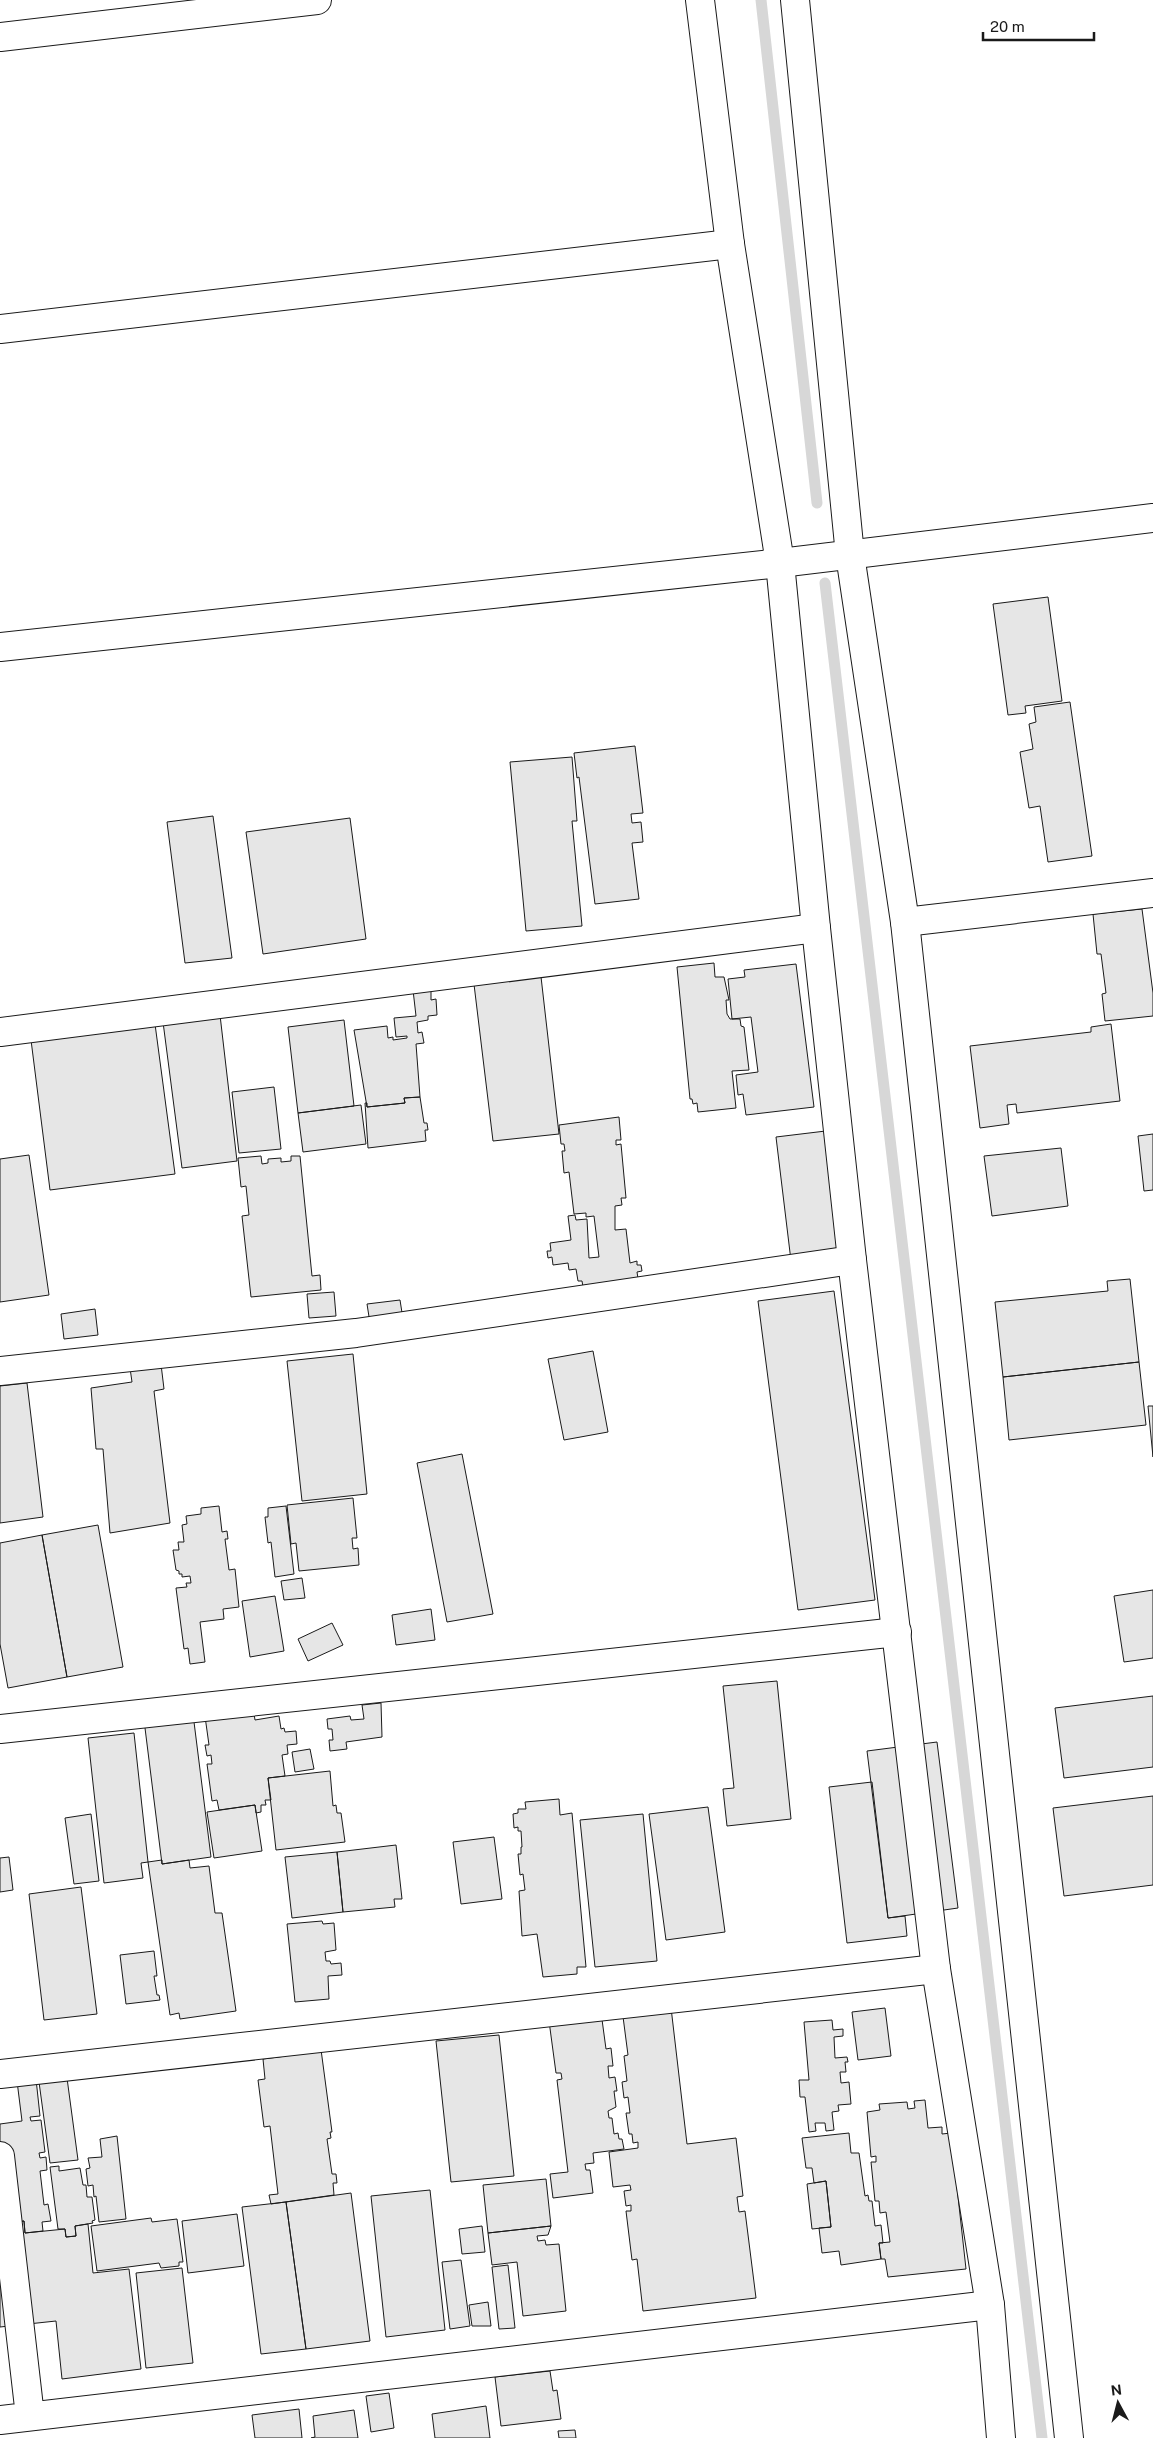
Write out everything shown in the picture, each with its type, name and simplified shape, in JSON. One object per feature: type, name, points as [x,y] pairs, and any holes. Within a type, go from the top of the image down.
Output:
[{"type":"street","points":[[0,37],[317,0]]},
{"type":"street","points":[[700,0],[730,244],[780,563],[816,928],[852,1260],[936,1969],[990,2305],[1001,2438]]},
{"type":"street","points":[[795,0],[850,555],[905,922],[1069,2438]]},
{"type":"street","points":[[0,329],[730,244]]},
{"type":"street","points":[[0,647],[780,563],[1153,518]]},
{"type":"street","points":[[905,922],[1153,893]]},
{"type":"street","points":[[0,1032],[816,928]]},
{"type":"street","points":[[0,1371],[356,1333],[852,1260]]},
{"type":"street","points":[[0,1730],[897,1632]]},
{"type":"street","points":[[0,2074],[936,1969]]},
{"type":"street","points":[[0,2156],[30,2416]]},
{"type":"street","points":[[0,2420],[990,2305]]},
{"type":"building","points":[[1048,597],[1062,701],[1025,706],[1026,713],[1008,715],[993,604]]},
{"type":"building","points":[[1070,702],[1092,856],[1048,862],[1040,806],[1029,808],[1020,752],[1033,749],[1029,724],[1036,722],[1034,707]]},
{"type":"building","points":[[635,746],[643,813],[631,814],[632,823],[641,822],[643,842],[632,843],[639,899],[595,904],[579,777],[577,778],[574,753]]},
{"type":"building","points":[[572,757],[577,821],[572,821],[582,926],[526,931],[510,762]]},
{"type":"building","points":[[213,816],[232,958],[185,963],[167,822]]},
{"type":"building","points":[[350,818],[366,939],[263,954],[246,832]]},
{"type":"building","points":[[1142,909],[1153,993],[1153,1016],[1105,1021],[1102,994],[1106,993],[1101,954],[1097,954],[1093,914]]},
{"type":"building","points":[[714,963],[715,977],[724,977],[729,1000],[726,1000],[727,1014],[730,1019],[740,1019],[741,1026],[744,1027],[749,1070],[732,1071],[736,1108],[698,1112],[697,1103],[693,1104],[692,1099],[690,1099],[677,967]]},
{"type":"building","points":[[796,964],[814,1107],[746,1115],[743,1094],[738,1095],[736,1075],[758,1072],[751,1017],[732,1019],[728,979],[745,977],[744,970]]},
{"type":"building","points":[[540,968],[559,1134],[493,1141],[473,976]]},
{"type":"building","points":[[431,989],[431,1000],[436,999],[437,1015],[428,1016],[428,1020],[417,1022],[418,1033],[422,1032],[424,1043],[416,1044],[420,1097],[404,1098],[405,1103],[367,1107],[354,1030],[387,1026],[388,1038],[393,1037],[393,1040],[407,1038],[407,1036],[396,1037],[394,1018],[416,1016],[413,990]]},
{"type":"building","points":[[220,1015],[237,1161],[182,1168],[163,1022]]},
{"type":"building","points":[[344,1020],[354,1106],[298,1113],[288,1027]]},
{"type":"building","points":[[155,1024],[175,1174],[50,1190],[31,1040]]},
{"type":"building","points":[[1111,1024],[1120,1101],[1017,1113],[1016,1104],[1007,1105],[1009,1124],[980,1128],[970,1046],[1091,1032],[1091,1027]]},
{"type":"building","points":[[274,1087],[281,1149],[239,1153],[232,1092]]},
{"type":"building","points":[[420,1097],[424,1123],[427,1123],[428,1130],[425,1130],[426,1141],[368,1148],[365,1103],[367,1103],[367,1107],[405,1103],[404,1098]]},
{"type":"building","points":[[361,1105],[366,1144],[303,1152],[298,1113]]},
{"type":"building","points":[[619,1117],[621,1140],[616,1140],[616,1145],[621,1144],[626,1198],[621,1198],[622,1205],[615,1206],[615,1230],[626,1229],[630,1263],[637,1261],[637,1265],[641,1265],[642,1271],[637,1272],[639,1285],[583,1287],[582,1281],[578,1281],[576,1269],[569,1270],[568,1263],[553,1265],[552,1257],[548,1258],[547,1251],[551,1251],[550,1243],[571,1240],[568,1216],[575,1215],[576,1220],[587,1219],[589,1258],[599,1257],[594,1216],[586,1217],[586,1213],[574,1214],[569,1172],[564,1173],[562,1151],[565,1151],[564,1144],[561,1144],[559,1125]]},
{"type":"building","points":[[834,1130],[850,1262],[792,1269],[776,1137]]},
{"type":"building","points":[[1153,1134],[1153,1190],[1144,1191],[1138,1136]]},
{"type":"building","points":[[1061,1148],[1068,1206],[992,1216],[984,1156]]},
{"type":"building","points":[[29,1155],[49,1295],[0,1302],[0,1159]]},
{"type":"building","points":[[261,1156],[262,1164],[268,1163],[268,1159],[281,1158],[281,1162],[291,1161],[291,1156],[300,1156],[312,1276],[320,1275],[321,1290],[251,1297],[242,1216],[249,1215],[246,1186],[241,1187],[238,1158]]},
{"type":"building","points":[[1130,1279],[1139,1362],[1003,1377],[995,1302],[1108,1291],[1107,1281]]},
{"type":"building","points":[[834,1291],[875,1600],[798,1610],[758,1301]]},
{"type":"building","points":[[334,1292],[336,1316],[309,1318],[307,1294]]},
{"type":"building","points":[[400,1300],[403,1319],[370,1323],[367,1304]]},
{"type":"building","points":[[95,1309],[98,1335],[64,1339],[61,1314]]},
{"type":"building","points":[[593,1351],[608,1432],[564,1440],[548,1359]]},
{"type":"building","points":[[353,1354],[367,1494],[302,1501],[287,1361]]},
{"type":"building","points":[[160,1356],[164,1389],[154,1391],[170,1523],[110,1533],[103,1449],[96,1449],[91,1388],[132,1382],[129,1361]]},
{"type":"building","points":[[1139,1362],[1146,1425],[1009,1440],[1003,1377]]},
{"type":"building","points":[[27,1383],[43,1517],[0,1523],[0,1386]]},
{"type":"building","points":[[1148,1406],[1153,1406],[1153,1457]]},
{"type":"building","points":[[462,1454],[493,1614],[447,1622],[417,1463]]},
{"type":"building","points":[[353,1498],[357,1538],[352,1538],[353,1549],[358,1548],[359,1565],[299,1571],[296,1543],[291,1544],[287,1505]]},
{"type":"building","points":[[219,1506],[222,1532],[227,1531],[228,1539],[225,1539],[229,1570],[235,1569],[239,1607],[223,1609],[224,1619],[200,1622],[205,1662],[190,1664],[188,1648],[184,1649],[176,1588],[187,1587],[186,1583],[191,1583],[190,1576],[182,1577],[182,1574],[179,1574],[179,1571],[176,1570],[173,1550],[179,1550],[178,1542],[184,1542],[182,1525],[187,1524],[186,1516],[201,1514],[201,1508]]},
{"type":"building","points":[[286,1506],[294,1574],[275,1577],[271,1542],[268,1543],[265,1517],[268,1517],[268,1508]]},
{"type":"building","points":[[98,1525],[123,1667],[67,1677],[42,1535]]},
{"type":"building","points":[[42,1535],[67,1677],[8,1688],[0,1644],[0,1543]]},
{"type":"building","points":[[302,1578],[305,1598],[284,1600],[281,1581]]},
{"type":"building","points":[[1153,1590],[1153,1658],[1124,1662],[1114,1596]]},
{"type":"building","points":[[275,1596],[284,1651],[250,1657],[242,1601]]},
{"type":"building","points":[[431,1609],[435,1640],[396,1645],[392,1615]]},
{"type":"building","points":[[332,1623],[343,1645],[308,1661],[298,1639]]},
{"type":"building","points":[[777,1681],[791,1819],[727,1826],[723,1789],[734,1788],[723,1686]]},
{"type":"building","points":[[251,1695],[255,1720],[279,1716],[281,1729],[284,1728],[285,1732],[296,1731],[297,1744],[287,1745],[288,1754],[282,1755],[285,1776],[268,1778],[271,1800],[265,1800],[266,1805],[261,1805],[261,1812],[256,1813],[255,1805],[219,1810],[217,1800],[212,1801],[207,1764],[212,1764],[211,1755],[207,1756],[205,1745],[209,1745],[203,1702]]},
{"type":"building","points":[[1153,1696],[1153,1767],[1064,1778],[1055,1708]]},
{"type":"building","points":[[381,1703],[382,1737],[346,1742],[347,1749],[330,1751],[329,1740],[333,1740],[332,1729],[328,1729],[327,1719],[350,1716],[351,1720],[364,1719],[362,1705]]},
{"type":"building","points":[[193,1714],[211,1857],[162,1864],[144,1720]]},
{"type":"building","points":[[134,1733],[148,1862],[141,1863],[143,1878],[104,1883],[88,1738]]},
{"type":"building","points":[[937,1742],[958,1908],[888,1918],[867,1751]]},
{"type":"building","points":[[310,1749],[314,1769],[295,1772],[292,1752]]},
{"type":"building","points":[[330,1771],[333,1806],[336,1805],[337,1813],[341,1813],[345,1842],[276,1850],[268,1778]]},
{"type":"building","points":[[872,1782],[888,1918],[905,1916],[907,1936],[847,1943],[829,1787]]},
{"type":"building","points":[[1153,1796],[1153,1885],[1064,1896],[1053,1808]]},
{"type":"building","points":[[559,1799],[560,1815],[572,1813],[586,1967],[577,1967],[577,1974],[543,1977],[537,1934],[522,1936],[519,1891],[525,1890],[523,1874],[520,1875],[518,1854],[521,1854],[522,1847],[521,1831],[518,1831],[518,1827],[514,1828],[513,1814],[518,1813],[518,1809],[526,1809],[525,1802]]},
{"type":"building","points":[[255,1805],[262,1851],[214,1858],[207,1812]]},
{"type":"building","points":[[708,1807],[725,1932],[666,1940],[649,1814]]},
{"type":"building","points":[[91,1814],[99,1881],[74,1884],[65,1818]]},
{"type":"building","points":[[643,1814],[657,1961],[595,1967],[580,1820]]},
{"type":"building","points":[[494,1837],[502,1899],[461,1904],[453,1842]]},
{"type":"building","points":[[396,1845],[402,1899],[394,1899],[395,1907],[343,1912],[337,1852]]},
{"type":"building","points":[[337,1852],[343,1912],[292,1918],[285,1857]]},
{"type":"building","points":[[9,1857],[13,1890],[0,1892],[0,1858]]},
{"type":"building","points":[[162,1860],[162,1864],[189,1860],[190,1868],[209,1866],[215,1913],[222,1913],[236,2011],[180,2019],[179,2013],[170,2015],[148,1862]]},
{"type":"building","points":[[81,1887],[97,2014],[44,2020],[29,1894]]},
{"type":"building","points":[[322,1921],[323,1924],[334,1923],[336,1950],[325,1952],[326,1961],[330,1961],[331,1964],[341,1963],[342,1975],[328,1976],[329,1999],[295,2002],[287,1924]]},
{"type":"building","points":[[154,1951],[157,1976],[154,1976],[157,1995],[159,1995],[160,2000],[126,2004],[120,1955]]},
{"type":"building","points":[[670,1999],[687,2144],[736,2138],[743,2196],[737,2197],[739,2212],[745,2211],[756,2298],[643,2311],[637,2259],[632,2260],[626,2211],[631,2211],[631,2205],[626,2206],[624,2191],[631,2190],[630,2185],[613,2187],[609,2152],[638,2148],[638,2142],[633,2143],[632,2134],[629,2134],[626,2113],[630,2113],[628,2097],[624,2098],[622,2082],[627,2081],[624,2056],[628,2055],[622,2009]]},
{"type":"building","points":[[547,2006],[601,2012],[606,2049],[611,2048],[613,2066],[608,2066],[609,2078],[615,2077],[617,2091],[614,2091],[616,2107],[608,2111],[609,2118],[612,2118],[614,2134],[618,2133],[619,2139],[622,2139],[624,2149],[593,2153],[594,2163],[585,2164],[586,2170],[590,2170],[593,2193],[553,2198],[550,2174],[568,2172],[557,2080],[562,2079],[561,2073],[556,2073]]},
{"type":"building","points":[[885,2008],[891,2056],[858,2060],[852,2012]]},
{"type":"building","points":[[832,2020],[833,2030],[843,2029],[843,2036],[834,2037],[835,2058],[847,2057],[848,2062],[845,2062],[846,2072],[840,2072],[841,2083],[849,2082],[851,2104],[838,2105],[839,2111],[832,2112],[834,2130],[826,2131],[825,2123],[815,2123],[816,2131],[809,2132],[805,2097],[800,2097],[799,2080],[809,2080],[804,2022]]},
{"type":"building","points":[[499,2035],[514,2176],[451,2182],[436,2041]]},
{"type":"building","points":[[320,2042],[332,2132],[330,2132],[331,2138],[327,2139],[332,2174],[336,2174],[337,2183],[333,2183],[334,2195],[271,2204],[269,2195],[278,2194],[270,2126],[264,2127],[258,2080],[265,2079],[263,2059],[286,2056],[285,2046]]},
{"type":"building","points":[[67,2078],[78,2160],[50,2163],[39,2082]]},
{"type":"building","points":[[36,2079],[40,2116],[30,2117],[31,2121],[41,2120],[45,2152],[39,2153],[40,2158],[46,2157],[47,2170],[40,2171],[44,2205],[48,2204],[51,2221],[42,2222],[43,2231],[25,2233],[24,2221],[0,2224],[0,2124],[22,2121],[17,2081]]},
{"type":"building","points":[[925,2100],[928,2128],[942,2127],[942,2134],[951,2133],[966,2269],[888,2277],[885,2259],[881,2259],[879,2243],[890,2242],[886,2212],[880,2213],[879,2201],[875,2201],[871,2162],[876,2162],[876,2156],[871,2157],[867,2112],[880,2110],[879,2104],[907,2102],[908,2109],[915,2108],[914,2101]]},
{"type":"building","points":[[849,2133],[851,2153],[859,2153],[865,2196],[868,2195],[869,2201],[872,2201],[875,2226],[881,2225],[883,2243],[879,2243],[881,2259],[841,2265],[839,2251],[822,2253],[819,2228],[831,2227],[826,2181],[814,2183],[812,2168],[806,2168],[802,2138]]},
{"type":"building","points":[[117,2136],[126,2219],[99,2222],[93,2185],[88,2186],[86,2169],[90,2168],[88,2158],[102,2157],[100,2139]]},
{"type":"building","points":[[59,2166],[59,2171],[80,2168],[83,2185],[86,2185],[87,2197],[92,2197],[95,2220],[92,2221],[93,2223],[75,2226],[76,2236],[66,2237],[65,2229],[58,2229],[50,2167]]},
{"type":"building","points":[[546,2179],[551,2226],[488,2233],[483,2185]]},
{"type":"building","points":[[826,2181],[831,2227],[812,2229],[807,2184]]},
{"type":"building","points":[[430,2190],[445,2330],[386,2337],[371,2196]]},
{"type":"building","points":[[351,2193],[370,2341],[306,2349],[286,2202]]},
{"type":"building","points":[[286,2202],[306,2349],[261,2354],[242,2207]]},
{"type":"building","points":[[237,2214],[244,2266],[188,2273],[182,2221]]},
{"type":"building","points":[[151,2218],[152,2222],[177,2219],[183,2262],[179,2262],[179,2266],[161,2268],[159,2263],[97,2271],[91,2226]]},
{"type":"building","points":[[24,2221],[25,2233],[65,2229],[66,2237],[76,2236],[75,2226],[88,2224],[93,2273],[129,2269],[141,2369],[62,2379],[56,2321],[0,2327],[0,2224]]},
{"type":"building","points":[[482,2226],[485,2252],[462,2254],[459,2229]]},
{"type":"building","points":[[551,2226],[548,2235],[537,2236],[538,2241],[545,2240],[546,2245],[559,2244],[566,2311],[523,2316],[517,2262],[492,2265],[488,2233]]},
{"type":"building","points":[[461,2260],[470,2326],[450,2329],[442,2262]]},
{"type":"building","points":[[508,2265],[515,2328],[499,2329],[492,2267]]},
{"type":"building","points":[[182,2268],[193,2363],[146,2368],[136,2273]]},
{"type":"building","points":[[488,2302],[491,2326],[472,2326],[469,2305]]},
{"type":"building","points":[[550,2371],[553,2391],[557,2390],[561,2419],[501,2426],[495,2377]]},
{"type":"building","points":[[389,2393],[394,2428],[371,2432],[366,2396]]},
{"type":"building","points":[[486,2406],[490,2438],[435,2438],[432,2414]]},
{"type":"building","points":[[299,2409],[302,2438],[255,2438],[252,2415]]},
{"type":"building","points":[[354,2410],[358,2438],[311,2438],[315,2437],[313,2416]]},
{"type":"building","points":[[575,2430],[576,2438],[559,2438],[558,2431]]},
{"type":"waterway","points":[[761,0],[817,503]]},
{"type":"waterway","points":[[825,583],[1042,2438]]}]
